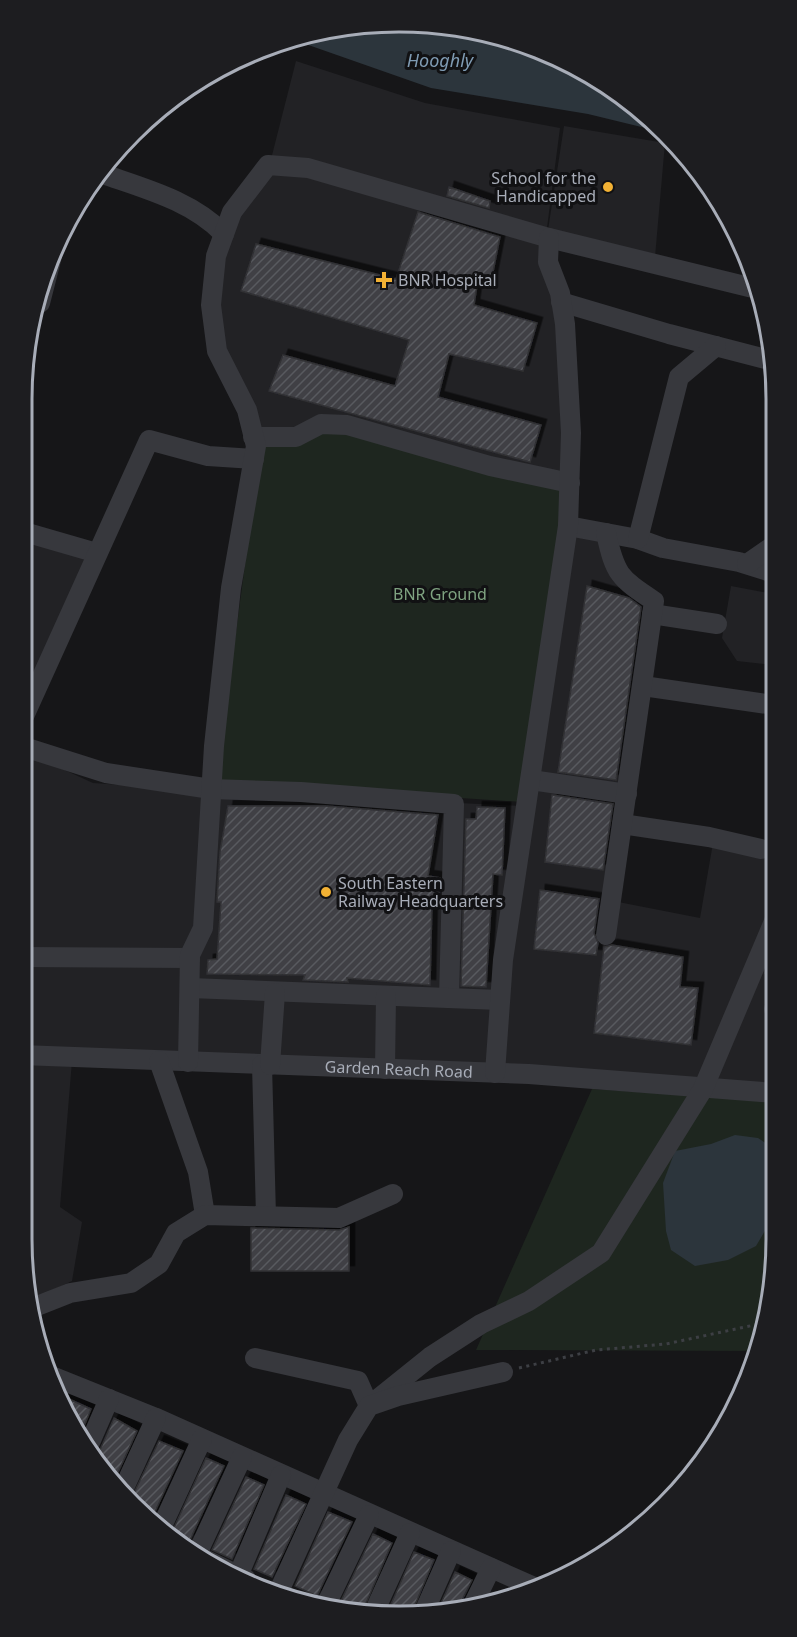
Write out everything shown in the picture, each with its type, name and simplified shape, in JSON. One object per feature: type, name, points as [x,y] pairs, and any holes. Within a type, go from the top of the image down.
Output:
[{"type":"street","points":[[188,1062],[190,958],[203,928],[211,789],[231,588],[256,446],[247,411],[217,351],[211,305],[216,256],[232,212],[268,165],[308,168],[549,238],[748,287]]},
{"type":"street","points":[[107,175],[165,196],[208,218],[224,234]]},
{"type":"street","points":[[495,1073],[503,960],[568,526],[571,433],[561,302],[548,262],[549,238]]},
{"type":"street","points":[[561,302],[763,358]]},
{"type":"street","points":[[638,538],[679,377],[716,346]]},
{"type":"street","points":[[254,437],[296,437],[321,424],[347,425],[490,466],[570,483]]},
{"type":"street","points":[[32,698],[149,440],[208,456],[254,459]]},
{"type":"street","points":[[568,526],[638,538],[663,549],[747,564],[766,570]]},
{"type":"street","points":[[606,533],[612,561],[623,581],[654,601],[606,935]]},
{"type":"street","points":[[32,534],[97,553]]},
{"type":"street","points":[[747,564],[766,551]]},
{"type":"street","points":[[652,614],[717,624]]},
{"type":"street","points":[[643,686],[766,704]]},
{"type":"street","points":[[32,749],[106,773],[211,789],[301,792],[454,804],[448,998]]},
{"type":"street","points":[[531,780],[627,794]]},
{"type":"street","points":[[622,824],[761,849]]},
{"type":"street","points":[[281,1586],[348,1440],[369,1406],[430,1357],[482,1324],[529,1301],[601,1253],[634,1204],[703,1089],[766,940]]},
{"type":"street","points":[[32,957],[190,958]]},
{"type":"street","points":[[190,988],[500,1000]]},
{"type":"street","points":[[266,1216],[266,1065],[275,993]]},
{"type":"street","points":[[385,1069],[386,996]]},
{"type":"street","name":"Garden Reach Road","points":[[32,1055],[495,1073],[766,1092]]},
{"type":"street","points":[[159,1061],[198,1172],[205,1215]]},
{"type":"street","points":[[38,1306],[70,1293],[131,1283],[159,1264],[176,1233],[205,1215],[339,1218],[393,1194]]},
{"type":"street","points":[[255,1358],[358,1381],[369,1406]]},
{"type":"street","points":[[369,1406],[398,1396],[503,1372]]},
{"type":"street","points":[[66,1392],[109,1399],[156,1418],[525,1583]]},
{"type":"street","points":[[91,1439],[109,1399]]},
{"type":"street","points":[[126,1483],[156,1418]]},
{"type":"street","points":[[165,1521],[202,1439]]},
{"type":"street","points":[[200,1547],[242,1457]]},
{"type":"street","points":[[241,1570],[281,1475]]},
{"type":"street","points":[[329,1598],[369,1515]]},
{"type":"street","points":[[377,1605],[410,1533]]},
{"type":"street","points":[[427,1604],[452,1551]]},
{"type":"street","points":[[477,1596],[491,1568]]},
{"type":"path","points":[[503,1372],[596,1350],[666,1344],[755,1325]]},
{"type":"shaded area","name":"BNR Hospital","points":[[296,61],[425,103],[560,128],[545,243],[556,293],[566,476],[296,431],[258,431],[222,349],[216,304],[221,256],[238,213],[268,171]]},
{"type":"shaded area","name":"School for the Handicapped","points":[[564,126],[661,142],[665,147],[655,257],[548,230]]},
{"type":"shaded area","points":[[572,532],[602,537],[651,603],[608,900],[700,918],[713,843],[766,853],[766,916],[702,1079],[501,1068],[509,960]]},
{"type":"shaded area","points":[[32,536],[91,553],[32,690]]},
{"type":"shaded area","points":[[731,586],[766,593],[766,664],[737,661],[722,638]]},
{"type":"shaded area","points":[[32,755],[93,783],[206,791],[182,1057],[32,1050]]},
{"type":"shaded area","points":[[215,791],[521,806],[492,1068],[194,1056],[194,955]]},
{"type":"shaded area","points":[[766,929],[766,1085],[705,1080]]},
{"type":"shaded area","points":[[32,1059],[72,1061],[60,1207],[82,1222],[72,1281],[37,1297],[32,1263]]},
{"type":"green space","name":"BNR Ground","points":[[322,427],[564,488],[523,802],[216,782],[261,445]]},
{"type":"green space","points":[[592,1089],[766,1100],[765,1263],[758,1310],[748,1351],[476,1350]]},
{"type":"water","name":"Hooghly","points":[[374,32],[423,32],[493,44],[561,69],[602,93],[646,128],[588,114],[431,88],[305,44]]},
{"type":"water","points":[[735,1135],[758,1138],[766,1143],[766,1229],[756,1246],[728,1260],[695,1266],[671,1250],[666,1231],[663,1183],[675,1151],[711,1144]]},
{"type":"building","points":[[449,187],[490,201],[489,208],[447,196]]},
{"type":"building","points":[[418,212],[500,237],[491,282],[478,279],[474,305],[537,323],[523,371],[449,354],[438,397],[541,425],[530,462],[269,391],[283,355],[395,386],[409,340],[241,291],[256,244],[396,279]]},
{"type":"building","points":[[587,586],[629,598],[641,607],[616,780],[558,772]]},
{"type":"building","points":[[552,795],[613,804],[603,870],[545,862]]},
{"type":"building","name":"South Eastern Railway Headquarters","points":[[228,806],[326,806],[438,815],[428,876],[440,878],[439,906],[432,903],[430,985],[347,978],[348,982],[303,980],[305,975],[207,974],[208,960],[217,959],[221,902],[217,902],[220,852]]},
{"type":"building","points":[[477,807],[505,808],[502,875],[493,874],[486,987],[461,986],[466,819],[476,819]]},
{"type":"building","points":[[540,890],[599,899],[594,933],[598,943],[596,955],[534,949]]},
{"type":"building","points":[[612,945],[683,957],[680,987],[698,988],[691,1045],[594,1033],[604,947]]},
{"type":"building","points":[[349,1227],[349,1271],[251,1271],[251,1228],[339,1230]]},
{"type":"building","points":[[68,1399],[91,1409],[84,1427]]},
{"type":"building","points":[[114,1418],[137,1431],[117,1474],[99,1451]]},
{"type":"building","points":[[159,1441],[183,1451],[155,1512],[134,1493]]},
{"type":"building","points":[[206,1458],[224,1466],[190,1540],[174,1529]]},
{"type":"building","points":[[246,1477],[264,1485],[232,1559],[212,1550]]},
{"type":"building","points":[[286,1495],[306,1504],[272,1577],[254,1569]]},
{"type":"building","points":[[328,1512],[352,1522],[317,1596],[295,1586]]},
{"type":"building","points":[[373,1534],[392,1543],[366,1604],[341,1600]]},
{"type":"building","points":[[414,1552],[434,1560],[415,1605],[390,1606]]},
{"type":"building","points":[[455,1572],[472,1580],[462,1599],[441,1603]]},
{"type":"place","name":"School for the Handicapped","points":[[608,187]]},
{"type":"place","name":"BNR Hospital","points":[[384,280]]},
{"type":"place","name":"South Eastern Railway Headquarters","points":[[326,892]]}]
